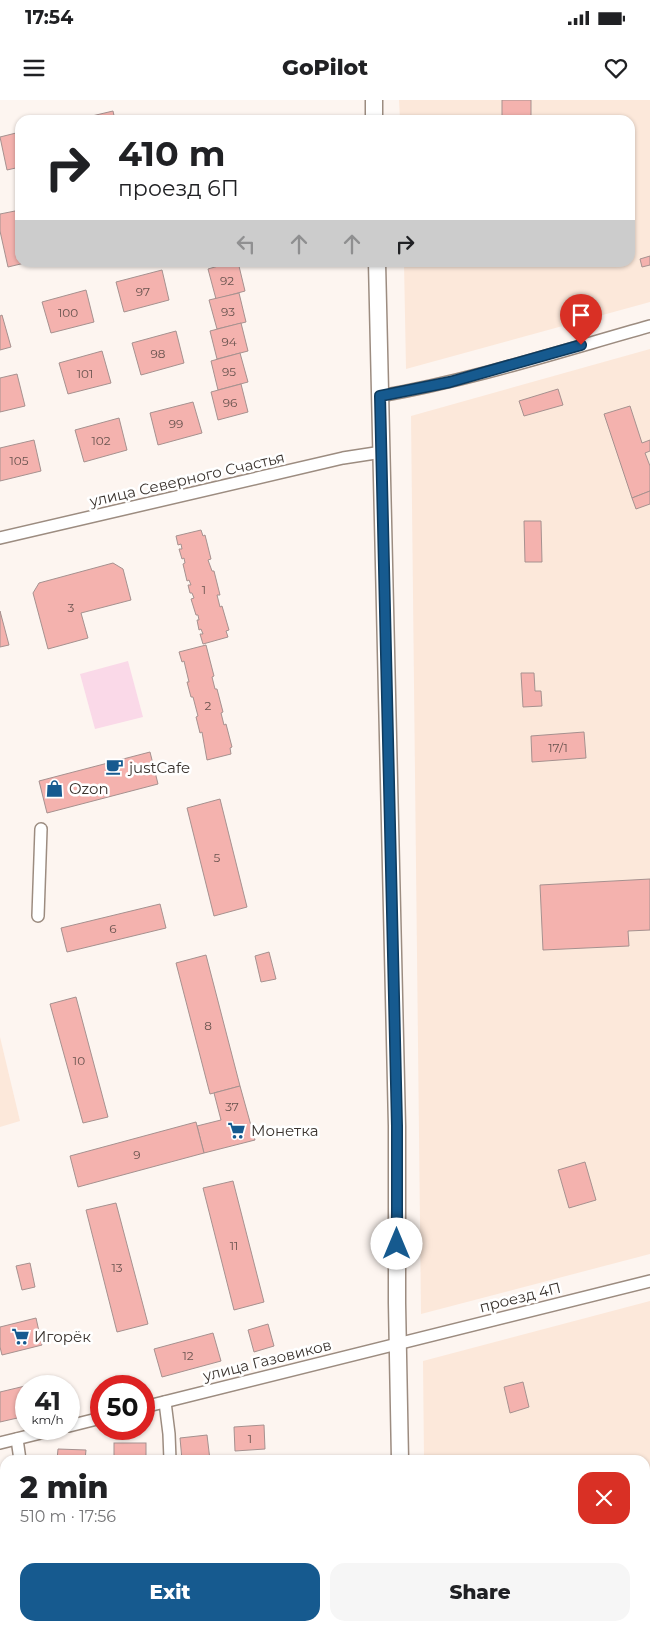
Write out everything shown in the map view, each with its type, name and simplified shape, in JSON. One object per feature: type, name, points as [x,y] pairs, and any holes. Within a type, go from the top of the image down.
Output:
[{"type":"main road","points":[[374,100],[374,115]]},
{"type":"main road","points":[[377,267],[397,1126],[400,1455]]},
{"type":"street","points":[[380,396],[464,379],[650,326]]},
{"type":"street","name":"улица Северного Счастья","points":[[0,538],[343,458],[382,452]]},
{"type":"street","points":[[38,916],[41,829]]},
{"type":"street","name":"проезд 4П","points":[[398,1343],[650,1281]]},
{"type":"street","name":"улица Газовиков","points":[[155,1404],[398,1343]]},
{"type":"street","points":[[165,1402],[170,1455]]},
{"type":"street","points":[[0,1443],[15,1439]]},
{"type":"street","points":[[17,1440],[19,1455]]},
{"type":"shaded area","points":[[399,100],[650,100],[650,302],[406,369],[404,267],[635,267],[635,115],[400,115]]},
{"type":"shaded area","points":[[650,349],[650,1254],[421,1314],[411,416]]},
{"type":"shaded area","points":[[128,661],[143,717],[95,729],[80,674]]},
{"type":"shaded area","points":[[0,1037],[20,1121],[0,1127]]},
{"type":"shaded area","points":[[650,1301],[650,1455],[424,1455],[423,1361]]},
{"type":"building","points":[[502,100],[531,100],[531,115],[502,115]]},
{"type":"building","points":[[113,111],[114,115],[96,115]]},
{"type":"building","points":[[15,133],[15,168],[7,170],[0,137]]},
{"type":"building","points":[[15,211],[15,265],[8,267],[0,231],[0,214]]},
{"type":"building","points":[[650,256],[650,265],[642,267],[640,259]]},
{"type":"building","points":[[215,267],[239,267],[245,291],[216,299],[208,269]]},
{"type":"building","points":[[162,270],[169,300],[124,312],[116,282]]},
{"type":"building","points":[[86,290],[94,322],[51,333],[42,302]]},
{"type":"building","points":[[239,293],[246,322],[217,329],[209,300]]},
{"type":"building","points":[[2,315],[11,347],[0,350],[0,316]]},
{"type":"building","points":[[241,323],[248,351],[217,359],[210,331]]},
{"type":"building","points":[[176,331],[184,363],[141,375],[132,343]]},
{"type":"building","points":[[102,351],[111,383],[68,394],[59,363]]},
{"type":"building","points":[[240,353],[248,382],[218,390],[211,361]]},
{"type":"building","points":[[17,374],[25,406],[0,412],[0,378]]},
{"type":"building","points":[[241,384],[248,412],[218,420],[211,392]]},
{"type":"building","points":[[558,389],[563,405],[524,416],[519,401]]},
{"type":"building","points":[[193,402],[202,433],[158,445],[150,413]]},
{"type":"building","points":[[630,406],[642,443],[650,440],[650,451],[645,453],[650,466],[650,491],[632,498],[604,414]]},
{"type":"building","points":[[119,418],[127,450],[84,462],[75,430]]},
{"type":"building","points":[[34,440],[41,471],[0,481],[0,448]]},
{"type":"building","points":[[650,491],[650,504],[636,509],[632,498]]},
{"type":"building","points":[[524,521],[541,521],[542,562],[525,562]]},
{"type":"building","points":[[201,530],[203,536],[205,535],[211,559],[208,560],[212,571],[214,571],[220,595],[217,595],[220,607],[222,606],[229,630],[226,631],[228,637],[203,644],[200,634],[203,634],[201,629],[199,630],[197,620],[199,620],[198,615],[196,615],[191,599],[194,598],[192,593],[190,593],[188,585],[191,585],[189,580],[187,581],[183,564],[185,563],[184,558],[182,559],[179,549],[182,549],[181,544],[178,545],[176,536]]},
{"type":"building","points":[[113,563],[123,569],[131,600],[81,613],[88,638],[48,649],[33,593],[39,583]]},
{"type":"building","points":[[0,611],[9,645],[0,647]]},
{"type":"building","points":[[206,645],[214,676],[212,677],[215,689],[217,689],[223,712],[221,713],[224,725],[226,724],[232,747],[230,748],[231,754],[207,760],[202,732],[200,733],[196,717],[198,716],[187,682],[189,682],[184,661],[182,662],[179,652]]},
{"type":"building","points":[[521,673],[534,673],[535,691],[541,691],[542,706],[523,707]]},
{"type":"building","points":[[584,732],[586,758],[532,762],[531,736]]},
{"type":"building","points":[[150,752],[158,784],[47,813],[39,781]]},
{"type":"building","points":[[220,799],[247,907],[214,916],[187,808]]},
{"type":"building","points":[[650,879],[650,930],[628,931],[629,946],[543,950],[540,885]]},
{"type":"building","points":[[160,904],[166,928],[67,952],[61,928]]},
{"type":"building","points":[[269,952],[276,979],[261,982],[255,956]]},
{"type":"building","points":[[206,955],[240,1086],[210,1094],[176,963]]},
{"type":"building","points":[[76,997],[108,1117],[83,1123],[50,1004]]},
{"type":"building","points":[[240,1086],[255,1140],[204,1153],[197,1126],[221,1120],[214,1093]]},
{"type":"building","points":[[196,1122],[204,1153],[78,1187],[70,1156]]},
{"type":"building","points":[[585,1162],[596,1200],[569,1208],[558,1170]]},
{"type":"building","points":[[233,1181],[264,1302],[234,1310],[203,1188]]},
{"type":"building","points":[[116,1203],[148,1324],[117,1332],[86,1210]]},
{"type":"building","points":[[30,1263],[35,1287],[22,1290],[16,1266]]},
{"type":"building","name":"Игорёк","points":[[36,1318],[42,1345],[2,1355],[0,1327]]},
{"type":"building","points":[[268,1324],[274,1346],[254,1352],[248,1330]]},
{"type":"building","points":[[213,1333],[221,1361],[162,1377],[154,1349]]},
{"type":"building","points":[[523,1382],[529,1407],[510,1413],[504,1387]]},
{"type":"building","points":[[15,1388],[15,1419],[0,1422],[0,1392]]},
{"type":"building","points":[[264,1425],[265,1449],[235,1451],[234,1427]]},
{"type":"building","points":[[207,1435],[209,1455],[182,1455],[180,1438]]},
{"type":"building","points":[[114,1443],[146,1443],[146,1455],[114,1455]]},
{"type":"building","points":[[58,1449],[86,1450],[86,1455],[57,1455]]},
{"type":"place","name":"justCafe","points":[[115,767]]},
{"type":"place","name":"Ozon","points":[[55,788]]},
{"type":"place","name":"Монетка","points":[[237,1130]]},
{"type":"place","name":"Игорёк","points":[[20,1336]]},
{"type":"route","points":[[397,1244],[397,1126],[380,396],[421,389],[470,377],[581,345]]}]
